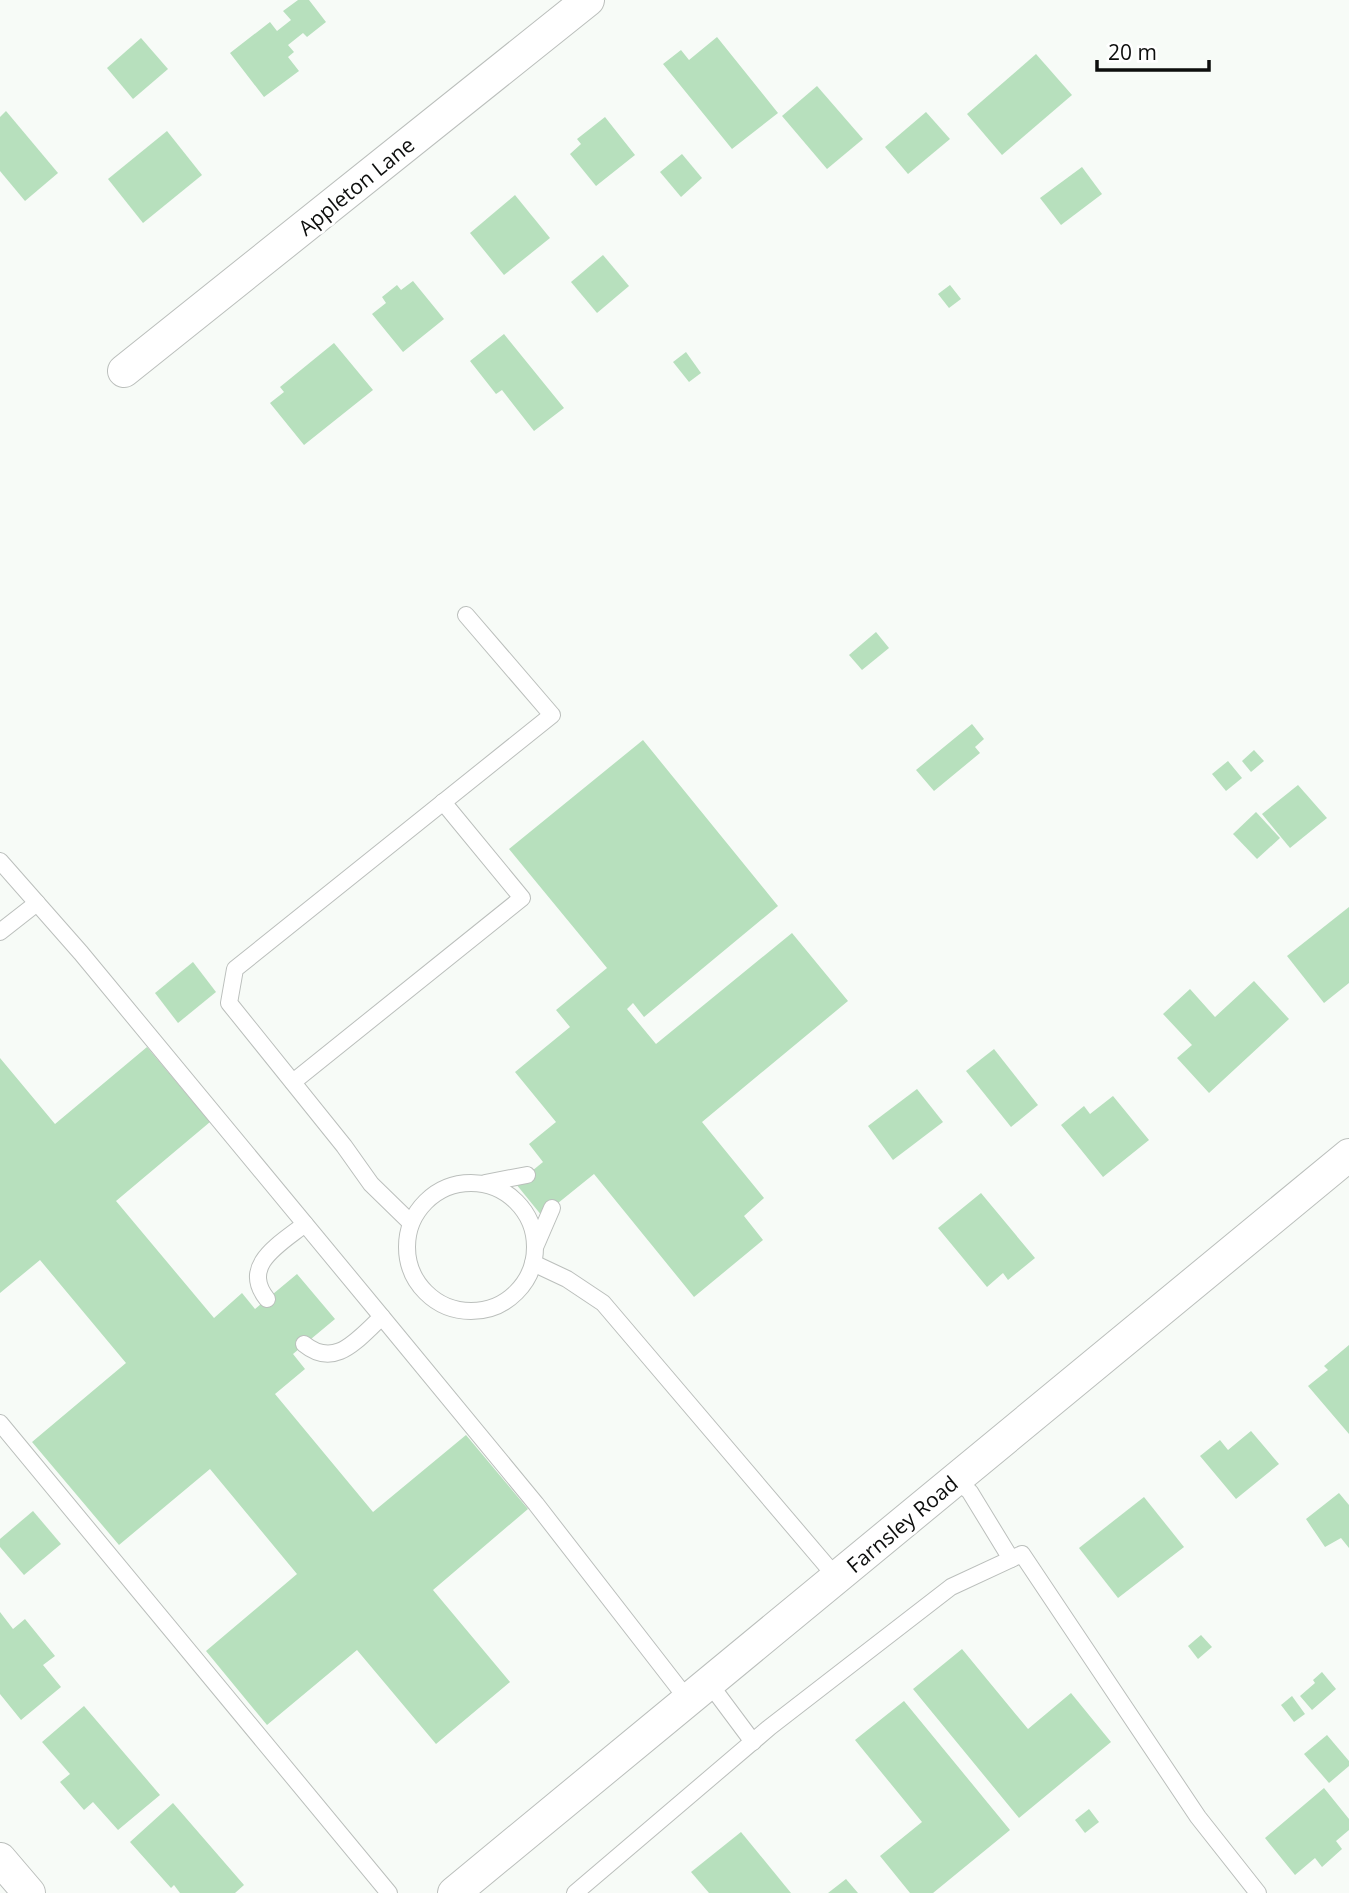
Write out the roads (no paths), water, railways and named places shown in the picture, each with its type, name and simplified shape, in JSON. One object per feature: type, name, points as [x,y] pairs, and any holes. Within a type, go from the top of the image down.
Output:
[{"type":"street","name":"Appleton Lane","points":[[124,371],[588,0]]},
{"type":"street","name":"Farnsley Road","points":[[454,1893],[1349,1155]]},
{"type":"street","points":[[0,1859],[29,1893]]},
{"type":"lane","points":[[411,1223],[371,1184],[229,1003],[235,969],[552,715],[466,615]]},
{"type":"lane","points":[[293,1082],[522,898],[443,802]]},
{"type":"lane","points":[[0,861],[81,953],[536,1504],[699,1691],[753,1742]]},
{"type":"lane","points":[[0,932],[37,903]]},
{"type":"lane","points":[[527,1175],[482,1183],[460,1183],[440,1190],[422,1204],[411,1223],[407,1244],[409,1264],[417,1282],[431,1298],[449,1308],[470,1311],[490,1309],[509,1299],[523,1285],[552,1208]]},
{"type":"lane","points":[[482,1183],[503,1191],[520,1204],[531,1223],[536,1245]]},
{"type":"lane","points":[[267,1299],[258,1288],[256,1274],[263,1259],[305,1224]]},
{"type":"lane","points":[[533,1263],[567,1279],[603,1303],[837,1578]]},
{"type":"lane","points":[[304,1344],[316,1353],[328,1355],[339,1352],[382,1317]]},
{"type":"lane","points":[[0,1423],[389,1893]]},
{"type":"lane","points":[[956,1479],[970,1492],[1011,1559]]},
{"type":"lane","points":[[575,1893],[753,1742],[951,1587],[1021,1555],[1198,1817],[1258,1893]]}]
